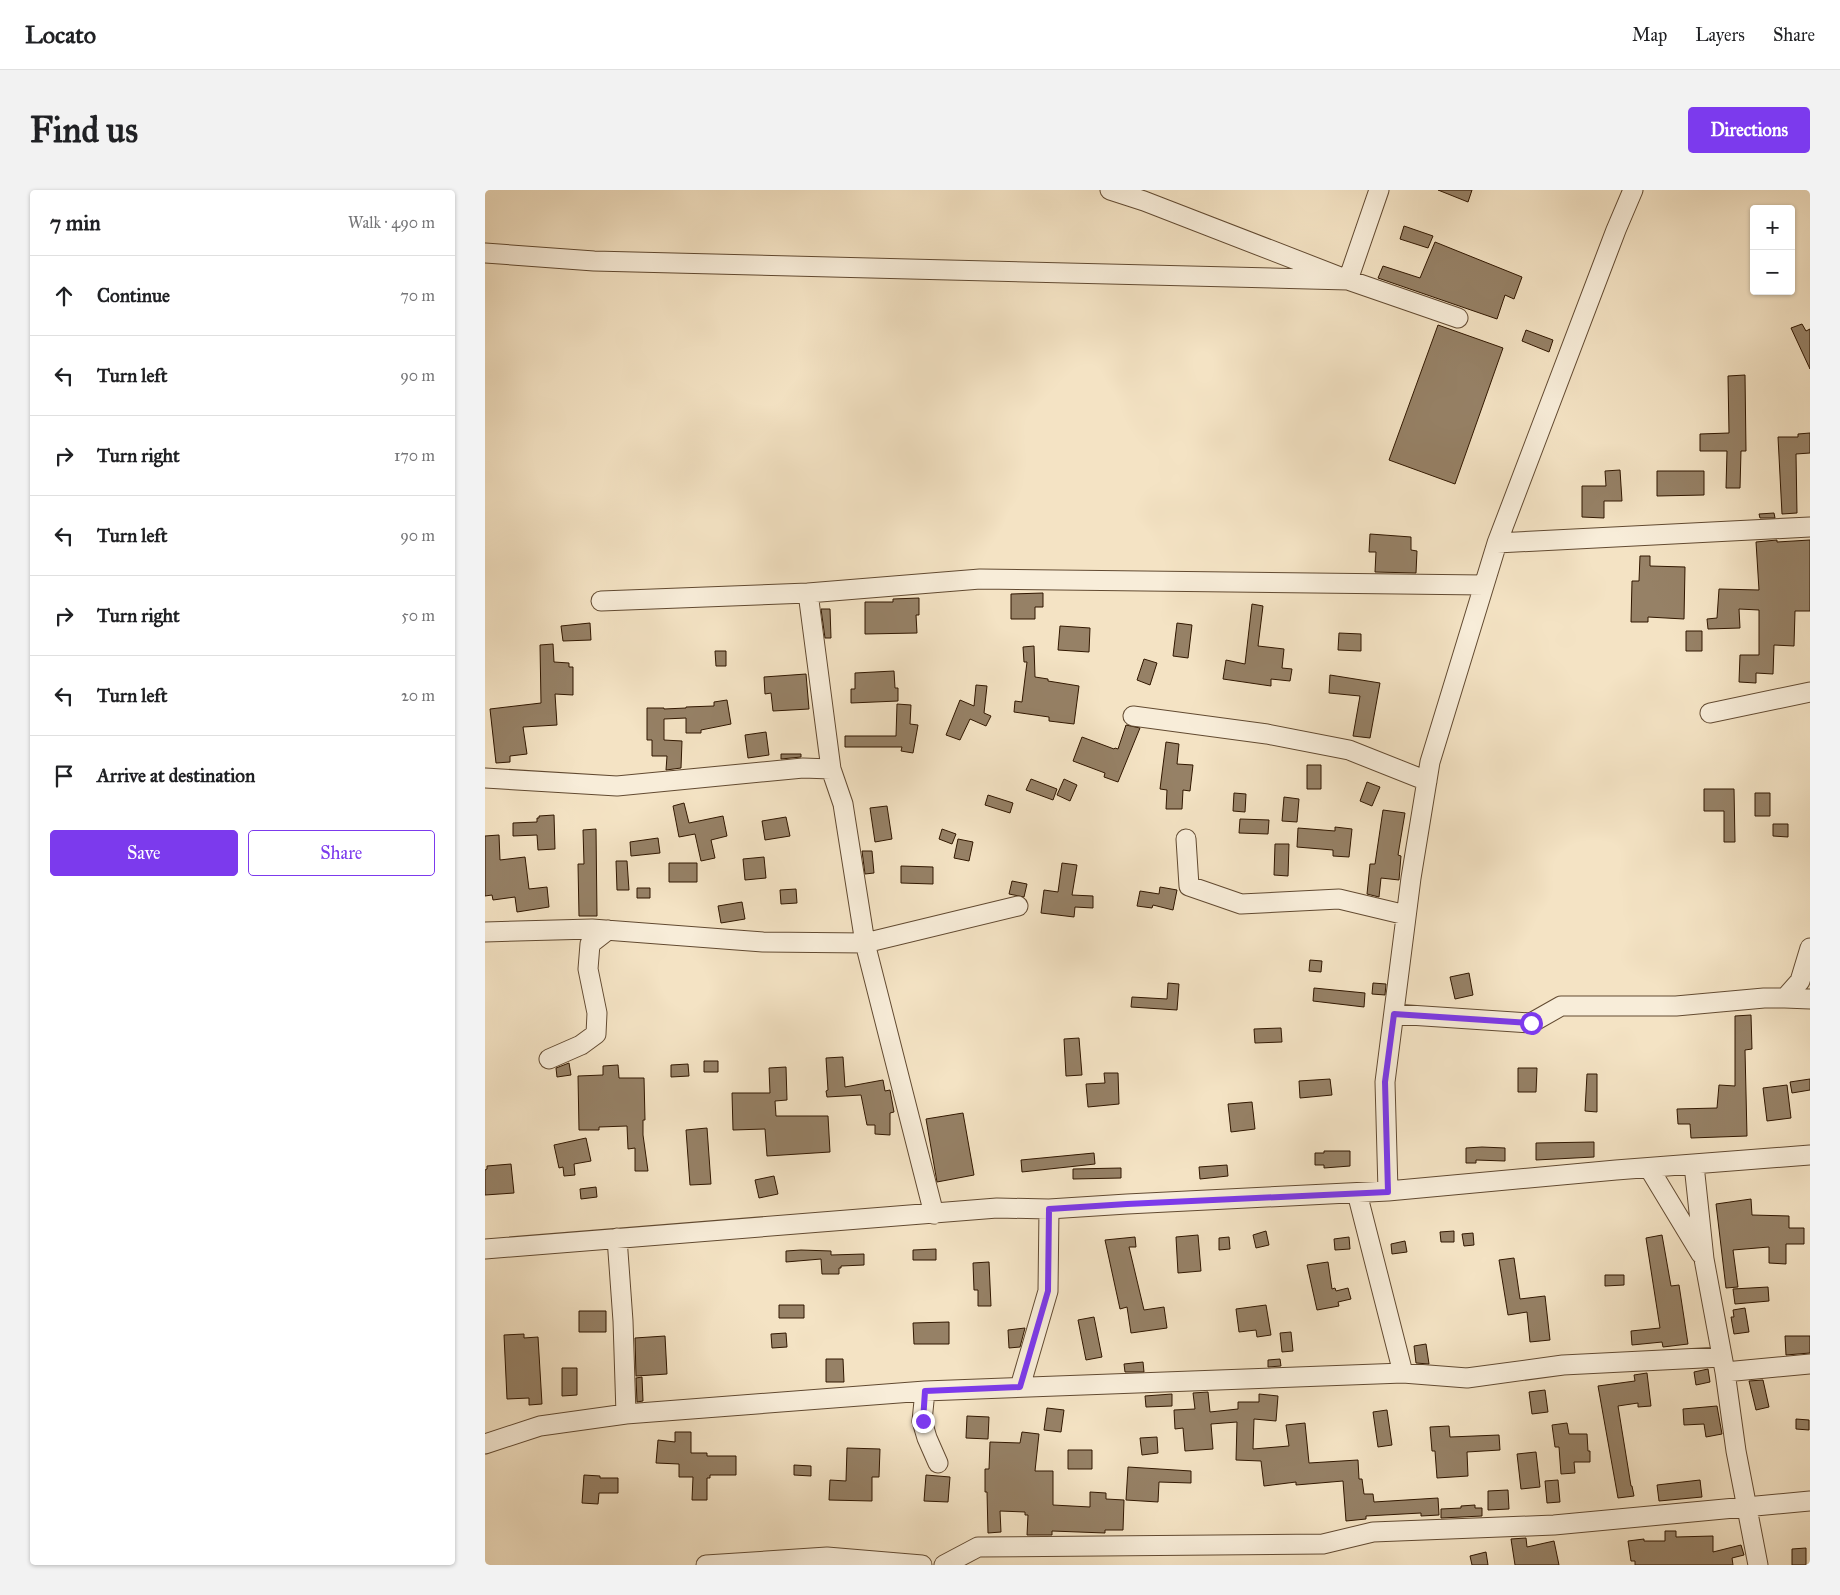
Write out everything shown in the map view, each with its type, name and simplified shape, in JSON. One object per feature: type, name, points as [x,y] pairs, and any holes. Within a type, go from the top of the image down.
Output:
[{"type":"street","points":[[1110,190],[1144,201],[1348,280],[1457,318]]},
{"type":"street","points":[[1348,280],[1379,190]]},
{"type":"street","points":[[1388,1192],[1385,1082],[1406,915],[1430,762],[1497,543],[1633,190]]},
{"type":"street","points":[[485,253],[595,261],[1348,280]]},
{"type":"street","points":[[1497,543],[1810,527]]},
{"type":"street","points":[[601,601],[808,593],[980,579],[1485,585]]},
{"type":"street","points":[[808,593],[831,769],[843,804],[865,943],[934,1214]]},
{"type":"street","points":[[1710,713],[1810,692]]},
{"type":"street","points":[[1133,716],[1267,734],[1349,750],[1427,781]]},
{"type":"street","points":[[485,778],[617,786],[803,768],[831,769]]},
{"type":"street","points":[[1186,839],[1189,886],[1241,904],[1339,899],[1406,915]]},
{"type":"street","points":[[485,932],[592,929],[763,942],[865,943],[1017,906]]},
{"type":"street","points":[[549,1059],[581,1045],[596,1034],[597,1013],[588,969],[590,944],[608,930]]},
{"type":"street","points":[[1785,998],[1800,981],[1810,948]]},
{"type":"street","points":[[1394,1014],[1531,1023],[1561,1006],[1676,1006],[1764,998],[1810,999]]},
{"type":"street","points":[[485,1249],[997,1208],[1049,1209],[1357,1192],[1388,1192],[1810,1155]]},
{"type":"street","points":[[1694,1165],[1704,1259],[1736,1451],[1758,1565]]},
{"type":"street","points":[[1649,1168],[1704,1259]]},
{"type":"street","points":[[1357,1192],[1403,1373]]},
{"type":"street","points":[[1020,1387],[1048,1291],[1049,1209]]},
{"type":"street","points":[[617,1238],[623,1321],[626,1414]]},
{"type":"street","points":[[485,1444],[540,1426],[626,1414],[925,1391],[1403,1373],[1467,1378],[1563,1365],[1810,1364]]},
{"type":"street","points":[[925,1391],[923,1421],[927,1438],[938,1463]]},
{"type":"street","points":[[944,1565],[978,1547],[1323,1544],[1373,1532],[1554,1525],[1810,1501]]},
{"type":"street","points":[[706,1565],[827,1557],[922,1565]]},
{"type":"building","points":[[1438,190],[1472,190],[1468,202]]},
{"type":"building","points":[[1404,226],[1433,236],[1428,248],[1400,239]]},
{"type":"building","points":[[1435,242],[1522,277],[1514,299],[1505,295],[1497,319],[1378,278],[1383,266],[1420,278]]},
{"type":"building","points":[[1802,324],[1806,331],[1810,329],[1810,369],[1791,328]]},
{"type":"building","points":[[1438,325],[1503,348],[1455,484],[1389,460]]},
{"type":"building","points":[[1526,330],[1553,340],[1549,352],[1522,341]]},
{"type":"building","points":[[1745,375],[1746,451],[1741,451],[1740,488],[1726,488],[1727,451],[1700,451],[1700,434],[1729,433],[1728,376]]},
{"type":"building","points":[[1810,433],[1810,453],[1796,454],[1797,513],[1782,514],[1778,437],[1798,437],[1798,434]]},
{"type":"building","points":[[1620,470],[1622,501],[1604,501],[1604,518],[1582,517],[1582,486],[1606,486],[1605,471]]},
{"type":"building","points":[[1657,471],[1704,471],[1704,495],[1657,496]]},
{"type":"building","points":[[1774,513],[1775,518],[1760,518],[1759,514]]},
{"type":"building","points":[[1370,534],[1411,537],[1411,550],[1417,551],[1416,573],[1375,572],[1376,552],[1369,552]]},
{"type":"building","points":[[1777,540],[1777,542],[1810,540],[1810,611],[1795,611],[1794,646],[1774,645],[1773,674],[1756,673],[1756,683],[1739,682],[1740,655],[1759,655],[1759,610],[1739,609],[1740,628],[1708,629],[1707,619],[1717,618],[1719,589],[1759,590],[1756,542]]},
{"type":"building","points":[[1640,556],[1650,556],[1650,566],[1685,567],[1684,619],[1648,617],[1648,622],[1631,622],[1632,581],[1639,581]]},
{"type":"building","points":[[1043,593],[1043,607],[1035,607],[1035,619],[1011,619],[1011,594]]},
{"type":"building","points":[[919,598],[919,615],[916,615],[917,633],[865,634],[865,602],[893,602],[893,599]]},
{"type":"building","points":[[1252,604],[1263,606],[1258,646],[1284,649],[1282,668],[1292,669],[1290,681],[1271,679],[1271,686],[1223,679],[1226,660],[1245,664]]},
{"type":"building","points":[[821,609],[830,609],[831,638],[825,638]]},
{"type":"building","points":[[590,623],[591,640],[563,641],[561,626]]},
{"type":"building","points":[[1177,623],[1192,625],[1188,658],[1173,656]]},
{"type":"building","points":[[1060,626],[1090,628],[1089,652],[1058,650]]},
{"type":"building","points":[[1686,631],[1702,631],[1702,651],[1686,651]]},
{"type":"building","points":[[1339,633],[1361,634],[1361,651],[1338,650]]},
{"type":"building","points":[[553,644],[554,662],[569,663],[569,667],[573,667],[573,695],[555,694],[557,725],[523,727],[527,754],[510,756],[510,762],[496,763],[490,709],[541,703],[540,645]]},
{"type":"building","points":[[1034,646],[1035,677],[1079,686],[1074,724],[1049,721],[1049,717],[1014,712],[1015,701],[1022,702],[1027,662],[1024,662],[1023,647]]},
{"type":"building","points":[[715,651],[726,651],[726,666],[716,666]]},
{"type":"building","points":[[1144,659],[1157,663],[1150,685],[1137,680]]},
{"type":"building","points":[[894,671],[895,688],[898,688],[898,701],[851,703],[851,689],[855,689],[855,673]]},
{"type":"building","points":[[806,674],[809,709],[773,711],[771,693],[765,694],[764,677]]},
{"type":"building","points":[[1330,675],[1380,683],[1370,738],[1353,736],[1360,696],[1329,693]]},
{"type":"building","points":[[976,685],[987,686],[984,713],[991,716],[986,726],[970,719],[960,740],[946,735],[960,700],[974,706]]},
{"type":"building","points":[[727,700],[731,724],[701,730],[701,733],[686,733],[686,718],[664,719],[664,740],[682,741],[681,768],[666,770],[667,756],[652,756],[652,740],[647,740],[647,708],[664,709],[714,706],[714,702]]},
{"type":"building","points":[[897,704],[911,705],[910,724],[918,725],[913,753],[901,751],[902,747],[845,747],[845,736],[896,736]]},
{"type":"building","points":[[1126,725],[1140,728],[1118,782],[1104,777],[1105,773],[1073,761],[1082,737],[1118,749]]},
{"type":"building","points":[[766,732],[769,755],[748,758],[745,735]]},
{"type":"building","points":[[1166,742],[1179,744],[1177,764],[1193,765],[1190,791],[1183,790],[1182,809],[1166,809],[1167,790],[1160,789]]},
{"type":"building","points":[[781,754],[801,754],[801,757],[781,759]]},
{"type":"building","points":[[1307,765],[1321,765],[1321,789],[1307,789]]},
{"type":"building","points":[[1031,779],[1057,789],[1053,800],[1026,790]]},
{"type":"building","points":[[1064,779],[1077,785],[1070,801],[1057,795]]},
{"type":"building","points":[[1367,782],[1380,787],[1372,806],[1360,801]]},
{"type":"building","points":[[1704,789],[1734,789],[1735,842],[1724,842],[1724,811],[1704,811]]},
{"type":"building","points":[[1234,793],[1246,794],[1245,812],[1233,811]]},
{"type":"building","points":[[1755,793],[1770,793],[1770,816],[1755,816]]},
{"type":"building","points":[[988,795],[1013,803],[1010,813],[985,805]]},
{"type":"building","points":[[1284,797],[1299,799],[1297,822],[1282,821]]},
{"type":"building","points":[[684,803],[689,823],[723,816],[727,836],[711,840],[715,858],[701,861],[695,834],[679,837],[673,806]]},
{"type":"building","points":[[887,806],[892,839],[875,842],[870,808]]},
{"type":"building","points":[[1383,810],[1405,813],[1398,855],[1401,856],[1399,880],[1381,878],[1379,897],[1367,894],[1370,864],[1375,864]]},
{"type":"building","points":[[554,815],[555,849],[538,850],[537,835],[513,836],[513,823],[537,822],[539,816]]},
{"type":"building","points":[[786,817],[790,836],[765,840],[762,821]]},
{"type":"building","points":[[1240,819],[1269,820],[1268,834],[1239,833]]},
{"type":"building","points":[[1773,824],[1788,824],[1788,837],[1773,836]]},
{"type":"building","points":[[1335,827],[1352,829],[1349,857],[1333,856],[1333,850],[1297,847],[1298,828],[1335,831]]},
{"type":"building","points":[[596,829],[597,916],[579,916],[578,864],[584,864],[583,830]]},
{"type":"building","points":[[942,829],[956,834],[952,844],[939,839]]},
{"type":"building","points":[[499,835],[500,860],[525,857],[529,889],[547,887],[549,907],[517,912],[515,897],[493,900],[492,895],[485,896],[485,836]]},
{"type":"building","points":[[658,838],[660,853],[631,856],[630,842]]},
{"type":"building","points":[[958,839],[973,842],[969,861],[954,858]]},
{"type":"building","points":[[1275,844],[1289,844],[1288,876],[1274,875]]},
{"type":"building","points":[[862,851],[872,851],[874,873],[865,874]]},
{"type":"building","points":[[764,857],[766,878],[745,880],[743,859]]},
{"type":"building","points":[[616,861],[627,861],[629,890],[617,890]]},
{"type":"building","points":[[669,863],[697,863],[697,882],[669,882]]},
{"type":"building","points":[[1062,863],[1077,865],[1072,895],[1093,896],[1093,908],[1075,907],[1074,917],[1041,913],[1044,890],[1058,892]]},
{"type":"building","points":[[901,866],[933,867],[933,884],[901,883]]},
{"type":"building","points":[[1012,881],[1027,884],[1024,897],[1009,894]]},
{"type":"building","points":[[1160,887],[1177,890],[1173,910],[1153,905],[1152,908],[1137,906],[1140,891],[1159,894]]},
{"type":"building","points":[[637,888],[650,888],[650,898],[637,898]]},
{"type":"building","points":[[796,889],[797,903],[781,904],[780,890]]},
{"type":"building","points":[[742,902],[745,919],[721,923],[718,906]]},
{"type":"building","points":[[1310,960],[1322,961],[1321,972],[1309,971]]},
{"type":"building","points":[[1469,973],[1473,995],[1455,999],[1450,977]]},
{"type":"building","points":[[1168,983],[1179,984],[1177,1010],[1131,1007],[1132,997],[1167,999]]},
{"type":"building","points":[[1373,983],[1386,984],[1385,995],[1372,994]]},
{"type":"building","points":[[1314,988],[1365,993],[1364,1007],[1313,1001]]},
{"type":"building","points":[[1751,1015],[1752,1049],[1745,1050],[1747,1136],[1691,1138],[1690,1124],[1678,1124],[1677,1109],[1717,1108],[1719,1085],[1735,1086],[1735,1016]]},
{"type":"building","points":[[1281,1028],[1282,1042],[1255,1043],[1254,1029]]},
{"type":"building","points":[[1079,1038],[1082,1075],[1066,1076],[1064,1039]]},
{"type":"building","points":[[843,1057],[845,1087],[883,1080],[885,1091],[890,1090],[894,1112],[890,1113],[890,1135],[875,1134],[875,1125],[867,1125],[861,1095],[827,1097],[826,1058]]},
{"type":"building","points":[[704,1061],[718,1061],[718,1072],[704,1072]]},
{"type":"building","points":[[569,1063],[571,1075],[557,1077],[556,1068]]},
{"type":"building","points":[[688,1064],[689,1076],[671,1077],[671,1065]]},
{"type":"building","points":[[618,1065],[619,1078],[644,1078],[645,1120],[643,1120],[643,1135],[648,1171],[635,1171],[635,1148],[628,1149],[627,1126],[599,1127],[599,1130],[579,1130],[578,1076],[603,1075],[603,1066]]},
{"type":"building","points":[[786,1067],[787,1100],[775,1101],[776,1116],[828,1116],[830,1152],[767,1156],[765,1129],[733,1130],[732,1093],[770,1093],[769,1068]]},
{"type":"building","points":[[1518,1068],[1537,1068],[1536,1092],[1518,1092]]},
{"type":"building","points":[[1104,1073],[1118,1073],[1119,1104],[1088,1107],[1086,1084],[1105,1083]]},
{"type":"building","points":[[1587,1074],[1597,1074],[1597,1112],[1585,1111]]},
{"type":"building","points":[[1330,1079],[1332,1095],[1300,1098],[1299,1081]]},
{"type":"building","points":[[1810,1079],[1810,1090],[1792,1093],[1790,1082]]},
{"type":"building","points":[[1787,1085],[1791,1118],[1767,1121],[1763,1088]]},
{"type":"building","points":[[1252,1102],[1255,1129],[1231,1132],[1228,1104]]},
{"type":"building","points":[[963,1113],[974,1175],[937,1182],[926,1119]]},
{"type":"building","points":[[707,1128],[711,1184],[690,1185],[686,1130]]},
{"type":"building","points":[[586,1138],[591,1161],[574,1164],[575,1175],[564,1176],[563,1167],[559,1168],[554,1145]]},
{"type":"building","points":[[1594,1142],[1594,1157],[1536,1160],[1536,1143]]},
{"type":"building","points":[[1466,1148],[1505,1148],[1505,1161],[1476,1160],[1476,1163],[1466,1163]]},
{"type":"building","points":[[1324,1151],[1350,1151],[1350,1166],[1324,1168],[1324,1165],[1315,1165],[1315,1153],[1324,1153]]},
{"type":"building","points":[[1094,1153],[1095,1164],[1022,1172],[1021,1160]]},
{"type":"building","points":[[511,1164],[514,1193],[485,1195],[485,1170],[487,1166]]},
{"type":"building","points":[[1227,1165],[1228,1176],[1200,1179],[1199,1167]]},
{"type":"building","points":[[1121,1168],[1121,1178],[1073,1179],[1073,1169]]},
{"type":"building","points":[[774,1176],[778,1194],[759,1198],[755,1180]]},
{"type":"building","points":[[596,1187],[597,1197],[581,1199],[580,1189]]},
{"type":"building","points":[[1751,1199],[1752,1215],[1789,1216],[1789,1228],[1804,1228],[1804,1244],[1786,1244],[1786,1264],[1769,1263],[1769,1247],[1733,1250],[1738,1287],[1726,1288],[1716,1204]]},
{"type":"building","points":[[1266,1231],[1269,1245],[1256,1248],[1253,1235]]},
{"type":"building","points":[[1454,1231],[1454,1242],[1441,1242],[1440,1232]]},
{"type":"building","points":[[1473,1233],[1474,1245],[1464,1246],[1462,1234]]},
{"type":"building","points":[[1198,1235],[1201,1271],[1178,1273],[1176,1237]]},
{"type":"building","points":[[1662,1235],[1671,1286],[1679,1285],[1688,1344],[1663,1347],[1662,1342],[1632,1345],[1631,1331],[1660,1328],[1646,1238]]},
{"type":"building","points":[[1135,1237],[1136,1247],[1129,1247],[1144,1310],[1164,1307],[1167,1328],[1131,1333],[1127,1307],[1120,1309],[1105,1240]]},
{"type":"building","points":[[1229,1237],[1230,1249],[1219,1250],[1219,1238]]},
{"type":"building","points":[[1349,1237],[1350,1249],[1335,1250],[1334,1239]]},
{"type":"building","points":[[1405,1241],[1407,1252],[1392,1254],[1391,1244]]},
{"type":"building","points":[[936,1249],[936,1260],[913,1260],[913,1250]]},
{"type":"building","points":[[786,1251],[831,1251],[831,1255],[864,1254],[864,1265],[841,1266],[839,1274],[822,1274],[821,1259],[786,1262]]},
{"type":"building","points":[[1514,1258],[1520,1299],[1545,1296],[1550,1340],[1530,1342],[1527,1312],[1508,1315],[1499,1260]]},
{"type":"building","points":[[989,1262],[991,1306],[978,1306],[978,1290],[974,1290],[973,1263]]},
{"type":"building","points":[[1328,1262],[1332,1289],[1335,1288],[1336,1291],[1348,1288],[1351,1299],[1338,1302],[1339,1306],[1317,1310],[1307,1265]]},
{"type":"building","points":[[1605,1275],[1624,1275],[1624,1285],[1605,1286]]},
{"type":"building","points":[[1768,1287],[1769,1301],[1735,1304],[1733,1289]]},
{"type":"building","points":[[779,1305],[804,1305],[804,1318],[779,1318]]},
{"type":"building","points":[[1266,1305],[1271,1335],[1257,1337],[1256,1330],[1239,1332],[1236,1309]]},
{"type":"building","points":[[1745,1308],[1749,1332],[1734,1334],[1731,1317],[1734,1317],[1733,1310]]},
{"type":"building","points":[[579,1311],[606,1311],[606,1332],[579,1332]]},
{"type":"building","points":[[1094,1317],[1102,1357],[1086,1360],[1078,1320]]},
{"type":"building","points":[[949,1322],[949,1344],[914,1344],[913,1323]]},
{"type":"building","points":[[1025,1328],[1020,1347],[1009,1348],[1008,1330]]},
{"type":"building","points":[[1291,1332],[1293,1351],[1282,1352],[1280,1333]]},
{"type":"building","points":[[786,1333],[787,1347],[772,1348],[771,1334]]},
{"type":"building","points":[[524,1334],[524,1338],[538,1337],[542,1404],[529,1405],[529,1398],[507,1399],[504,1335]]},
{"type":"building","points":[[665,1336],[667,1374],[636,1376],[635,1338]]},
{"type":"building","points":[[1785,1336],[1810,1336],[1810,1353],[1786,1355]]},
{"type":"building","points":[[1426,1344],[1429,1364],[1416,1363],[1414,1346]]},
{"type":"building","points":[[826,1359],[843,1359],[844,1382],[826,1382]]},
{"type":"building","points":[[1280,1359],[1281,1366],[1268,1367],[1268,1360]]},
{"type":"building","points":[[1143,1362],[1144,1372],[1125,1372],[1124,1364]]},
{"type":"building","points":[[562,1368],[577,1368],[577,1395],[562,1396]]},
{"type":"building","points":[[1708,1369],[1710,1382],[1696,1385],[1694,1372]]},
{"type":"building","points":[[1647,1373],[1651,1406],[1638,1407],[1638,1403],[1618,1406],[1634,1496],[1618,1498],[1598,1386],[1635,1381],[1634,1375]]},
{"type":"building","points":[[642,1377],[643,1401],[637,1402],[636,1378]]},
{"type":"building","points":[[1763,1380],[1769,1407],[1756,1410],[1749,1381]]},
{"type":"building","points":[[1545,1390],[1548,1412],[1532,1414],[1529,1392]]},
{"type":"building","points":[[1208,1392],[1210,1412],[1238,1409],[1238,1402],[1259,1402],[1259,1394],[1278,1396],[1276,1421],[1254,1419],[1253,1449],[1289,1446],[1286,1425],[1305,1423],[1309,1463],[1358,1460],[1359,1479],[1362,1479],[1364,1494],[1373,1494],[1374,1502],[1438,1498],[1439,1515],[1421,1516],[1421,1513],[1366,1516],[1366,1519],[1346,1521],[1343,1481],[1296,1485],[1296,1482],[1264,1486],[1261,1461],[1236,1460],[1237,1422],[1211,1424],[1213,1449],[1185,1451],[1183,1428],[1175,1429],[1174,1410],[1195,1409],[1193,1393]]},
{"type":"building","points":[[1172,1394],[1172,1406],[1146,1407],[1145,1396]]},
{"type":"building","points":[[1717,1406],[1722,1434],[1706,1437],[1704,1424],[1684,1425],[1683,1409]]},
{"type":"building","points":[[1047,1408],[1064,1410],[1061,1432],[1044,1430]]},
{"type":"building","points":[[1387,1410],[1392,1445],[1378,1447],[1373,1412]]},
{"type":"building","points":[[967,1416],[989,1417],[988,1439],[966,1438]]},
{"type":"building","points":[[1796,1419],[1809,1420],[1809,1430],[1796,1429]]},
{"type":"building","points":[[1567,1423],[1569,1434],[1587,1434],[1590,1462],[1574,1462],[1575,1473],[1561,1474],[1559,1447],[1555,1447],[1552,1425]]},
{"type":"building","points":[[1449,1426],[1450,1437],[1499,1435],[1500,1450],[1467,1452],[1468,1476],[1437,1478],[1435,1451],[1432,1451],[1430,1427]]},
{"type":"building","points":[[675,1432],[691,1432],[691,1453],[707,1453],[707,1456],[736,1456],[736,1475],[710,1475],[710,1478],[707,1478],[707,1500],[692,1500],[693,1477],[679,1477],[679,1464],[656,1463],[658,1440],[675,1442]]},
{"type":"building","points":[[1022,1432],[1039,1434],[1035,1471],[1053,1471],[1053,1505],[1090,1507],[1090,1492],[1106,1493],[1106,1499],[1124,1500],[1123,1530],[1105,1530],[1105,1533],[1052,1531],[1052,1535],[1027,1535],[1028,1515],[1025,1515],[1025,1512],[1000,1511],[1001,1532],[988,1533],[985,1469],[989,1469],[990,1442],[1020,1443]]},
{"type":"building","points":[[1157,1437],[1158,1453],[1142,1455],[1140,1438]]},
{"type":"building","points":[[847,1448],[880,1449],[879,1477],[872,1477],[872,1501],[829,1500],[830,1480],[846,1481]]},
{"type":"building","points":[[1068,1450],[1092,1450],[1092,1469],[1068,1469]]},
{"type":"building","points":[[1536,1452],[1540,1487],[1521,1489],[1517,1454]]},
{"type":"building","points":[[794,1465],[811,1466],[811,1476],[794,1475]]},
{"type":"building","points":[[1128,1467],[1191,1471],[1191,1483],[1159,1482],[1158,1502],[1126,1500]]},
{"type":"building","points":[[584,1475],[600,1476],[600,1478],[618,1478],[618,1493],[599,1493],[598,1504],[582,1503]]},
{"type":"building","points":[[926,1475],[950,1477],[948,1502],[924,1501]]},
{"type":"building","points":[[1558,1480],[1560,1502],[1547,1503],[1545,1481]]},
{"type":"building","points":[[1700,1480],[1702,1497],[1659,1501],[1657,1485]]},
{"type":"building","points":[[1508,1490],[1509,1509],[1488,1510],[1488,1491]]},
{"type":"building","points":[[1475,1505],[1475,1508],[1482,1508],[1482,1516],[1441,1518],[1441,1509]]},
{"type":"building","points":[[1665,1531],[1676,1531],[1676,1537],[1713,1536],[1713,1552],[1741,1545],[1744,1555],[1732,1558],[1733,1565],[1635,1565],[1635,1561],[1631,1561],[1628,1541],[1644,1539],[1644,1541],[1665,1541]]},
{"type":"building","points":[[1526,1538],[1527,1547],[1554,1541],[1559,1565],[1515,1565],[1511,1539]]},
{"type":"building","points":[[1806,1548],[1806,1565],[1792,1565],[1792,1549]]},
{"type":"building","points":[[1486,1552],[1488,1565],[1472,1565],[1470,1556]]},
{"type":"route","points":[[923,1421],[925,1391],[1020,1387],[1048,1291],[1049,1209],[1357,1192],[1388,1192],[1385,1082],[1394,1014],[1531,1023]]}]
